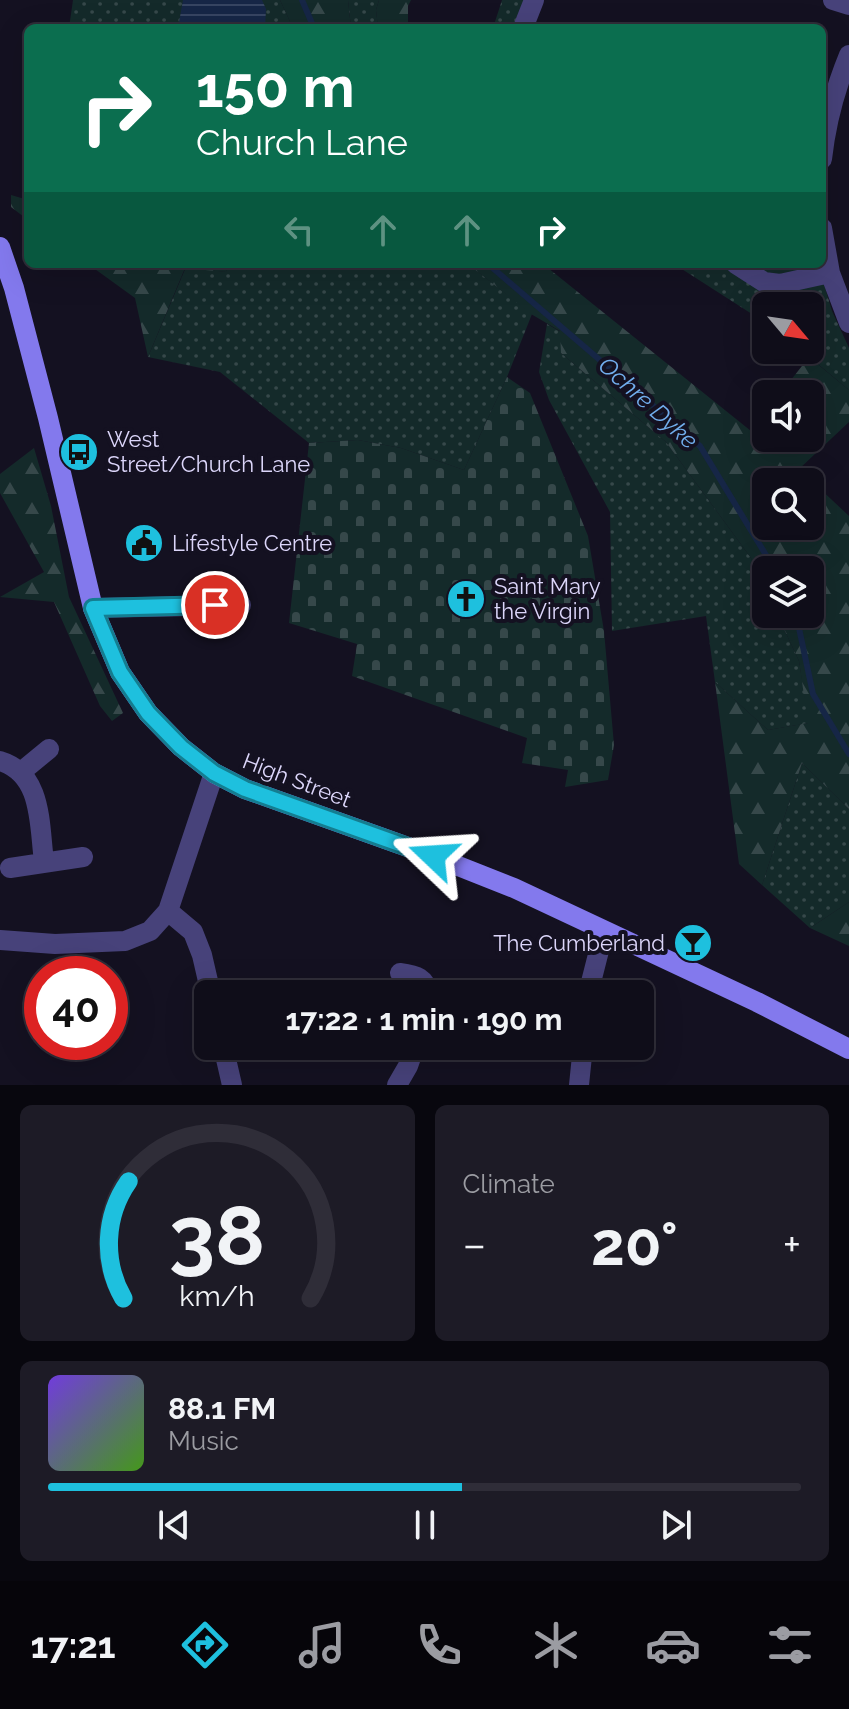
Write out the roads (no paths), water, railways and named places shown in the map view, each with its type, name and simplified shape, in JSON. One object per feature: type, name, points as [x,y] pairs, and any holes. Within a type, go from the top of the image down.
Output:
[{"type":"street","points":[[525,24],[534,0]]},
{"type":"street","points":[[833,0],[849,5]]},
{"type":"street","points":[[826,137],[833,99],[849,55]]},
{"type":"street","name":"High Street","points":[[0,247],[45,405],[93,608],[120,672],[148,713],[181,747],[214,773],[245,789],[514,888],[757,1002],[849,1049]]},
{"type":"street","points":[[826,250],[830,273],[849,323]]},
{"type":"street","points":[[742,268],[764,282],[780,284],[830,273]]},
{"type":"street","points":[[93,608],[241,605]]},
{"type":"street","points":[[21,772],[49,749]]},
{"type":"street","points":[[0,761],[21,772],[30,783],[36,798],[44,861]]},
{"type":"street","points":[[0,940],[55,944],[125,941],[150,931],[168,911],[214,773]]},
{"type":"street","points":[[10,868],[83,857]]},
{"type":"street","points":[[168,911],[193,932],[208,980]]},
{"type":"street","points":[[592,980],[604,931]]},
{"type":"street","points":[[400,973],[424,980]]},
{"type":"street","points":[[226,1060],[232,1085]]},
{"type":"street","points":[[397,1085],[410,1060]]},
{"type":"street","points":[[579,1085],[582,1060]]},
{"type":"water","points":[[183,0],[262,0],[266,9],[265,24],[179,24]]},
{"type":"waterway","name":"Ochre Dyke","points":[[302,0],[312,24]]},
{"type":"waterway","name":"Ochre Dyke","points":[[493,268],[700,446],[767,556]]},
{"type":"waterway","name":"Ochre Dyke","points":[[799,628],[813,694],[849,754]]},
{"type":"place","name":"West Street/Church Lane","points":[[79,452]]},
{"type":"place","name":"Lifestyle Centre","points":[[144,543]]},
{"type":"place","name":"Saint Mary the Virgin","points":[[466,599]]},
{"type":"place","name":"The Cumberland","points":[[693,943]]}]
